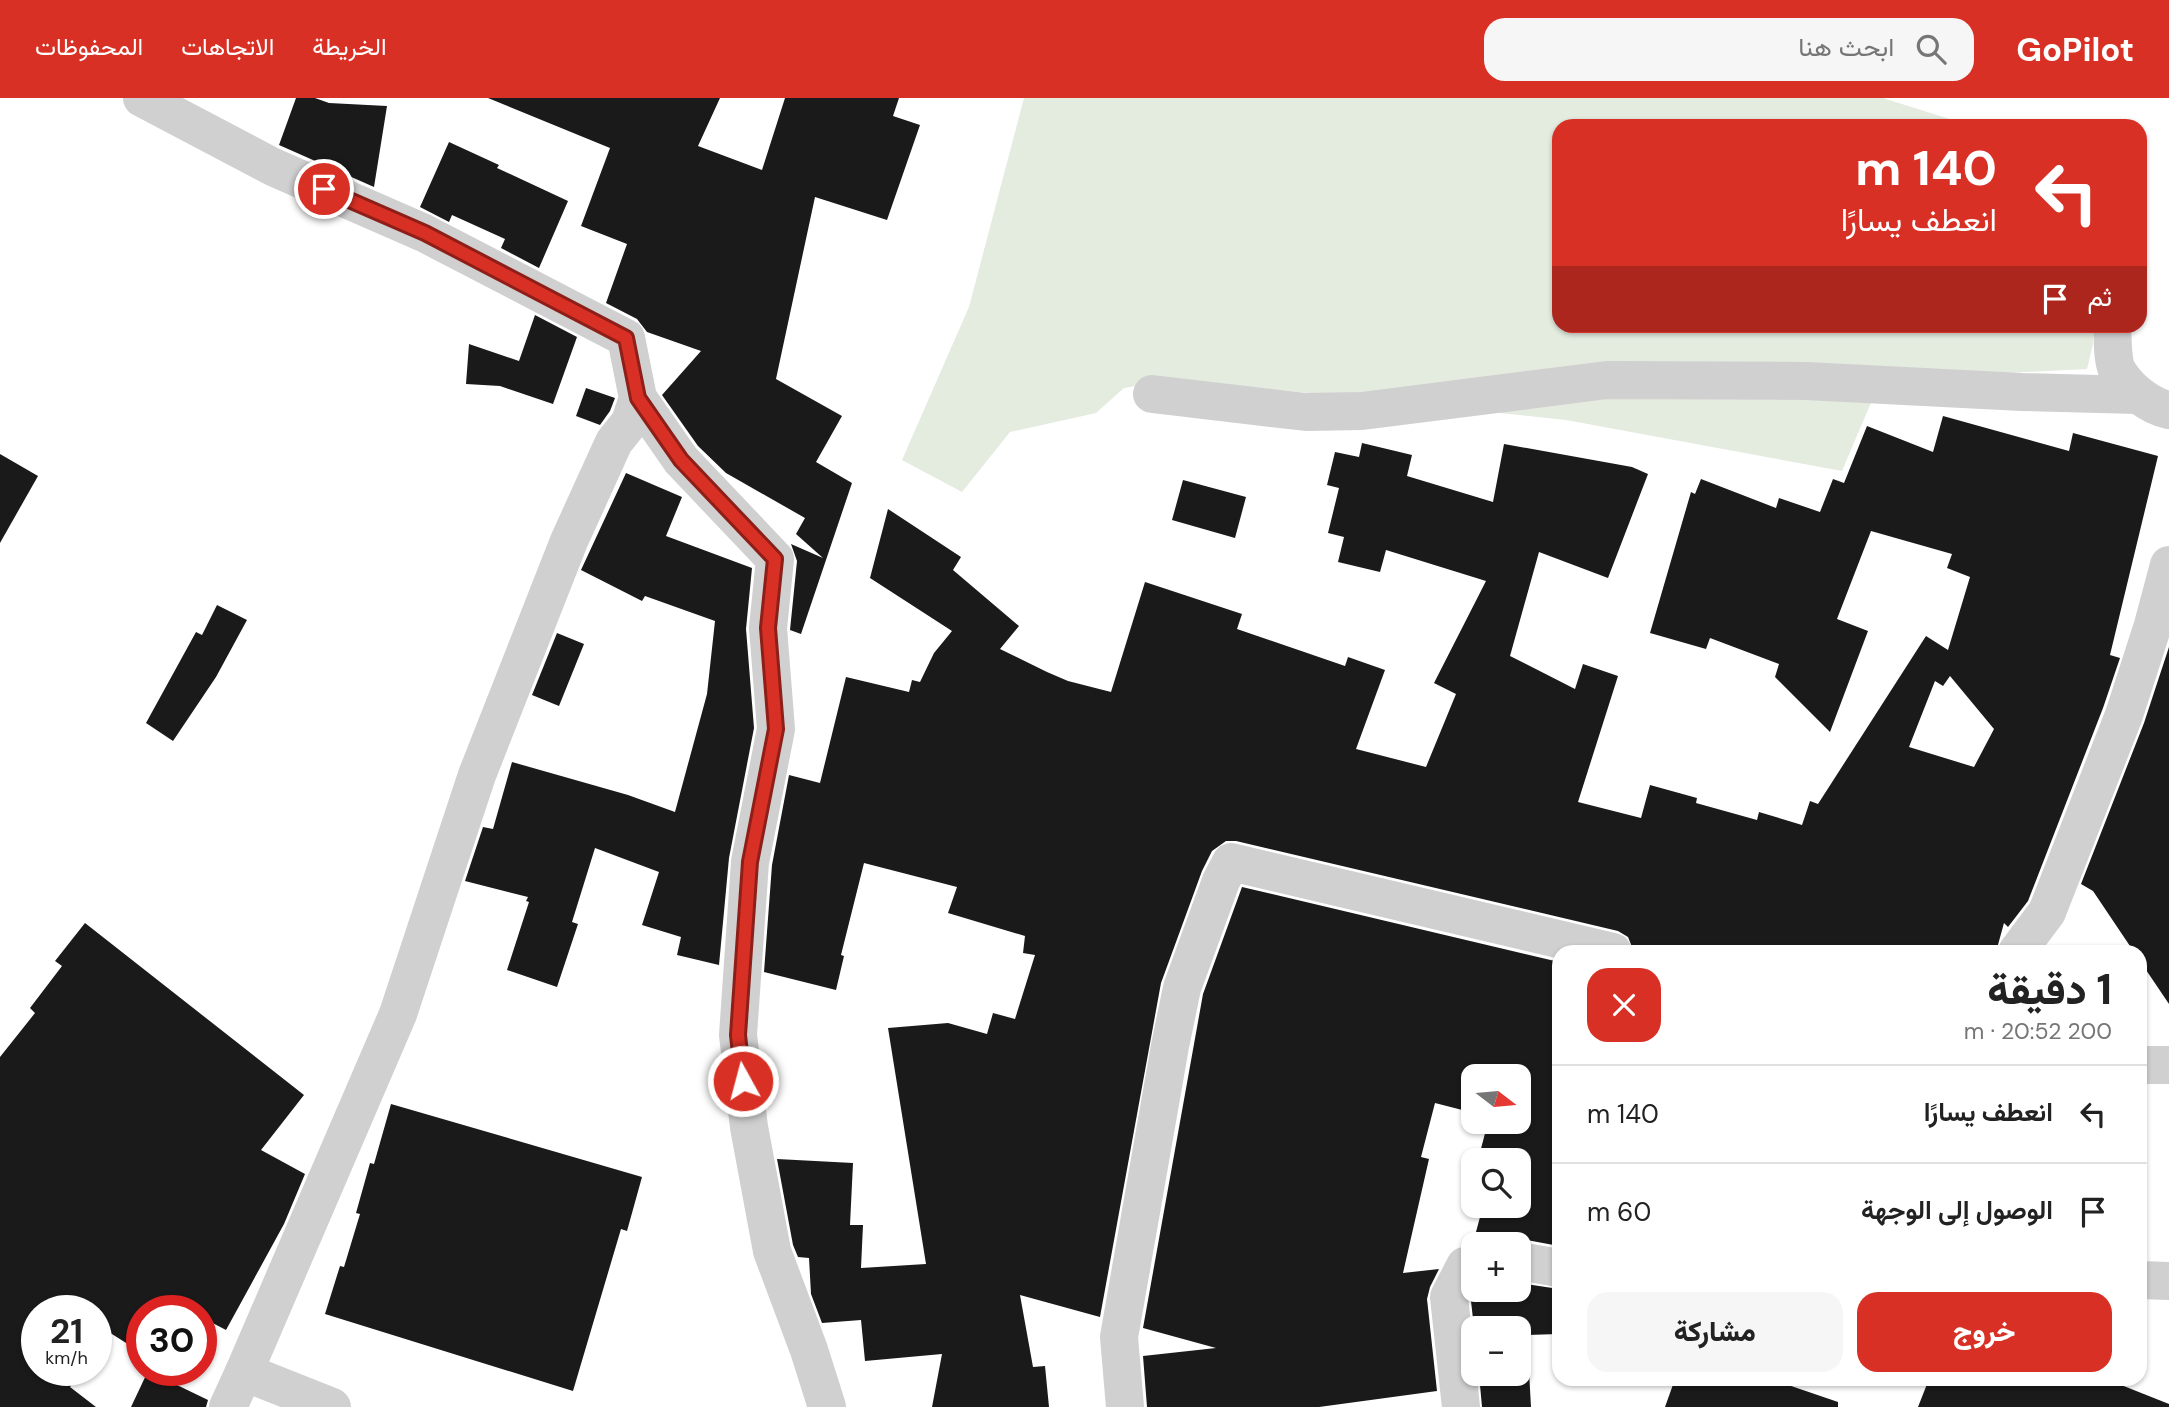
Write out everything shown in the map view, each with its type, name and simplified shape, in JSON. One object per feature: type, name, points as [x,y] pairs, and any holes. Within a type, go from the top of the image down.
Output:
[{"type":"street","points":[[142,98],[273,167],[425,233],[626,338],[638,398],[681,460],[775,559],[768,628],[776,729],[750,862],[738,1035],[749,1127],[772,1251],[810,1350],[827,1407]]},
{"type":"street","points":[[2113,333],[2116,369],[2154,403]]},
{"type":"street","points":[[1152,394],[1306,412],[1362,411],[1607,380],[1806,381],[2022,392],[2154,403]]},
{"type":"street","points":[[228,1407],[398,1014],[477,775],[569,541],[614,442],[630,422],[638,398]]},
{"type":"street","points":[[2022,945],[2047,912],[2124,715],[2169,565]]},
{"type":"street","points":[[1125,1407],[1119,1337],[1170,1046],[1182,988],[1221,881],[1231,862],[1583,945]]},
{"type":"street","points":[[2147,1065],[2169,1065]]},
{"type":"street","points":[[1531,1263],[1552,1267]]},
{"type":"street","points":[[1461,1274],[1449,1297],[1461,1407]]},
{"type":"street","points":[[2147,1280],[2169,1281]]},
{"type":"street","points":[[244,1373],[332,1407]]},
{"type":"shaded area","points":[[1024,98],[1883,98],[1950,119],[1552,119],[1552,333],[2093,333],[2093,344],[2087,369],[1881,379],[1842,471],[1566,420],[1175,379],[1124,388],[1096,413],[1010,432],[962,492],[902,460],[969,307]]},
{"type":"building","points":[[296,98],[387,106],[374,187],[279,145]]},
{"type":"building","points":[[488,98],[720,98],[698,146],[762,170],[785,98],[899,98],[893,116],[920,125],[887,220],[815,197],[776,379],[842,416],[816,462],[852,483],[801,634],[790,630],[797,561],[791,544],[823,558],[796,534],[805,518],[726,473],[698,446],[662,395],[701,351],[647,332],[637,319],[606,303],[627,244],[581,226],[610,148]]},
{"type":"building","points":[[449,142],[568,201],[539,268],[501,248],[505,239],[452,215],[449,222],[420,207]]},
{"type":"building","points":[[535,315],[577,337],[553,404],[500,386],[466,384],[469,344],[519,361]]},
{"type":"building","points":[[586,388],[615,398],[600,425],[576,416]]},
{"type":"building","points":[[1943,416],[2069,451],[2073,433],[2158,456],[2110,655],[2120,658],[2028,901],[2008,927],[2004,923],[1998,945],[1631,945],[1628,937],[1618,931],[1236,841],[1226,841],[1212,851],[1202,871],[1161,983],[1100,1317],[1020,1295],[1033,1367],[1045,1366],[1049,1407],[932,1407],[942,1354],[865,1361],[861,1320],[822,1323],[811,1294],[809,1258],[798,1257],[793,1245],[777,1159],[853,1163],[850,1225],[863,1225],[861,1268],[926,1264],[888,1028],[948,1023],[987,1034],[993,1013],[1015,1019],[1035,955],[1023,953],[1025,936],[948,913],[957,887],[864,863],[841,955],[844,956],[836,990],[764,972],[772,865],[789,775],[820,783],[846,677],[909,692],[912,680],[920,682],[934,653],[952,631],[870,578],[888,509],[961,557],[953,570],[1019,626],[1000,649],[1047,672],[1068,681],[1111,692],[1145,582],[1242,614],[1237,629],[1345,666],[1348,657],[1385,670],[1356,749],[1426,767],[1456,694],[1434,683],[1486,581],[1386,550],[1380,572],[1338,562],[1344,537],[1328,533],[1339,488],[1327,485],[1335,452],[1359,457],[1362,443],[1412,455],[1407,476],[1493,502],[1504,444],[1632,467],[1648,474],[1608,578],[1539,552],[1510,656],[1575,689],[1583,664],[1618,676],[1578,802],[1641,818],[1650,785],[1697,798],[1696,803],[1757,820],[1759,812],[1802,825],[1810,801],[1818,804],[1926,636],[1948,650],[1970,577],[1947,568],[1952,554],[1871,531],[1837,619],[1868,631],[1830,732],[1775,677],[1779,664],[1710,638],[1706,649],[1650,633],[1691,492],[1695,494],[1701,479],[1776,508],[1779,498],[1820,512],[1833,479],[1844,483],[1867,426],[1933,452]],"holes":[[[1950,676],[1994,729],[1974,767],[1909,747],[1935,681],[1943,686]]]},
{"type":"building","points":[[0,454],[38,476],[0,543]]},
{"type":"building","points":[[626,473],[682,497],[666,536],[752,568],[746,629],[754,728],[729,858],[719,965],[677,955],[681,937],[642,925],[659,872],[595,848],[572,922],[578,924],[557,987],[507,970],[529,902],[526,901],[528,897],[465,881],[483,827],[493,829],[512,762],[628,795],[675,812],[707,694],[715,621],[645,596],[642,601],[581,570]]},
{"type":"building","points":[[1183,480],[1246,497],[1235,538],[1172,520]]},
{"type":"building","points":[[217,605],[247,620],[216,677],[173,741],[146,723],[196,632],[202,635]]},
{"type":"building","points":[[557,633],[584,644],[559,706],[532,695]]},
{"type":"building","points":[[2169,647],[2169,1004],[2147,971],[2147,945],[2129,945],[2093,891],[2081,884],[2144,723]]},
{"type":"building","points":[[1242,887],[1552,960],[1552,1245],[1531,1241],[1531,1232],[1476,1232],[1480,1218],[1531,1218],[1531,1148],[1481,1148],[1485,1134],[1531,1134],[1531,1064],[1461,1064],[1461,1110],[1435,1103],[1421,1157],[1429,1159],[1403,1273],[1439,1269],[1427,1299],[1437,1391],[1319,1407],[1147,1407],[1143,1356],[1216,1348],[1143,1328],[1203,994]]},
{"type":"building","points":[[85,923],[304,1095],[261,1150],[305,1174],[284,1224],[226,1330],[217,1325],[217,1295],[126,1295],[126,1343],[112,1334],[112,1295],[21,1295],[21,1386],[71,1386],[96,1407],[0,1407],[0,1057],[35,1013],[30,1008],[62,966],[55,961]]},
{"type":"building","points":[[391,1104],[642,1177],[627,1231],[621,1229],[573,1391],[325,1314],[340,1266],[344,1267],[360,1214],[356,1213],[370,1163],[374,1164]]},
{"type":"building","points":[[1531,1285],[1552,1288],[1552,1334],[1531,1335],[1531,1316],[1473,1316],[1471,1302],[1531,1302]]},
{"type":"building","points":[[141,1386],[179,1386],[208,1400],[206,1407],[131,1407]]},
{"type":"building","points":[[1480,1386],[1530,1386],[1531,1407],[1482,1407]]},
{"type":"building","points":[[1672,1386],[1791,1386],[1838,1402],[1838,1407],[1665,1407]]},
{"type":"building","points":[[1926,1386],[2124,1386],[2169,1404],[2169,1407],[1918,1407]]},
{"type":"route","points":[[324,189],[425,233],[626,338],[638,398],[681,460],[775,559],[768,628],[776,729],[750,862],[738,1035],[743,1081]]}]
